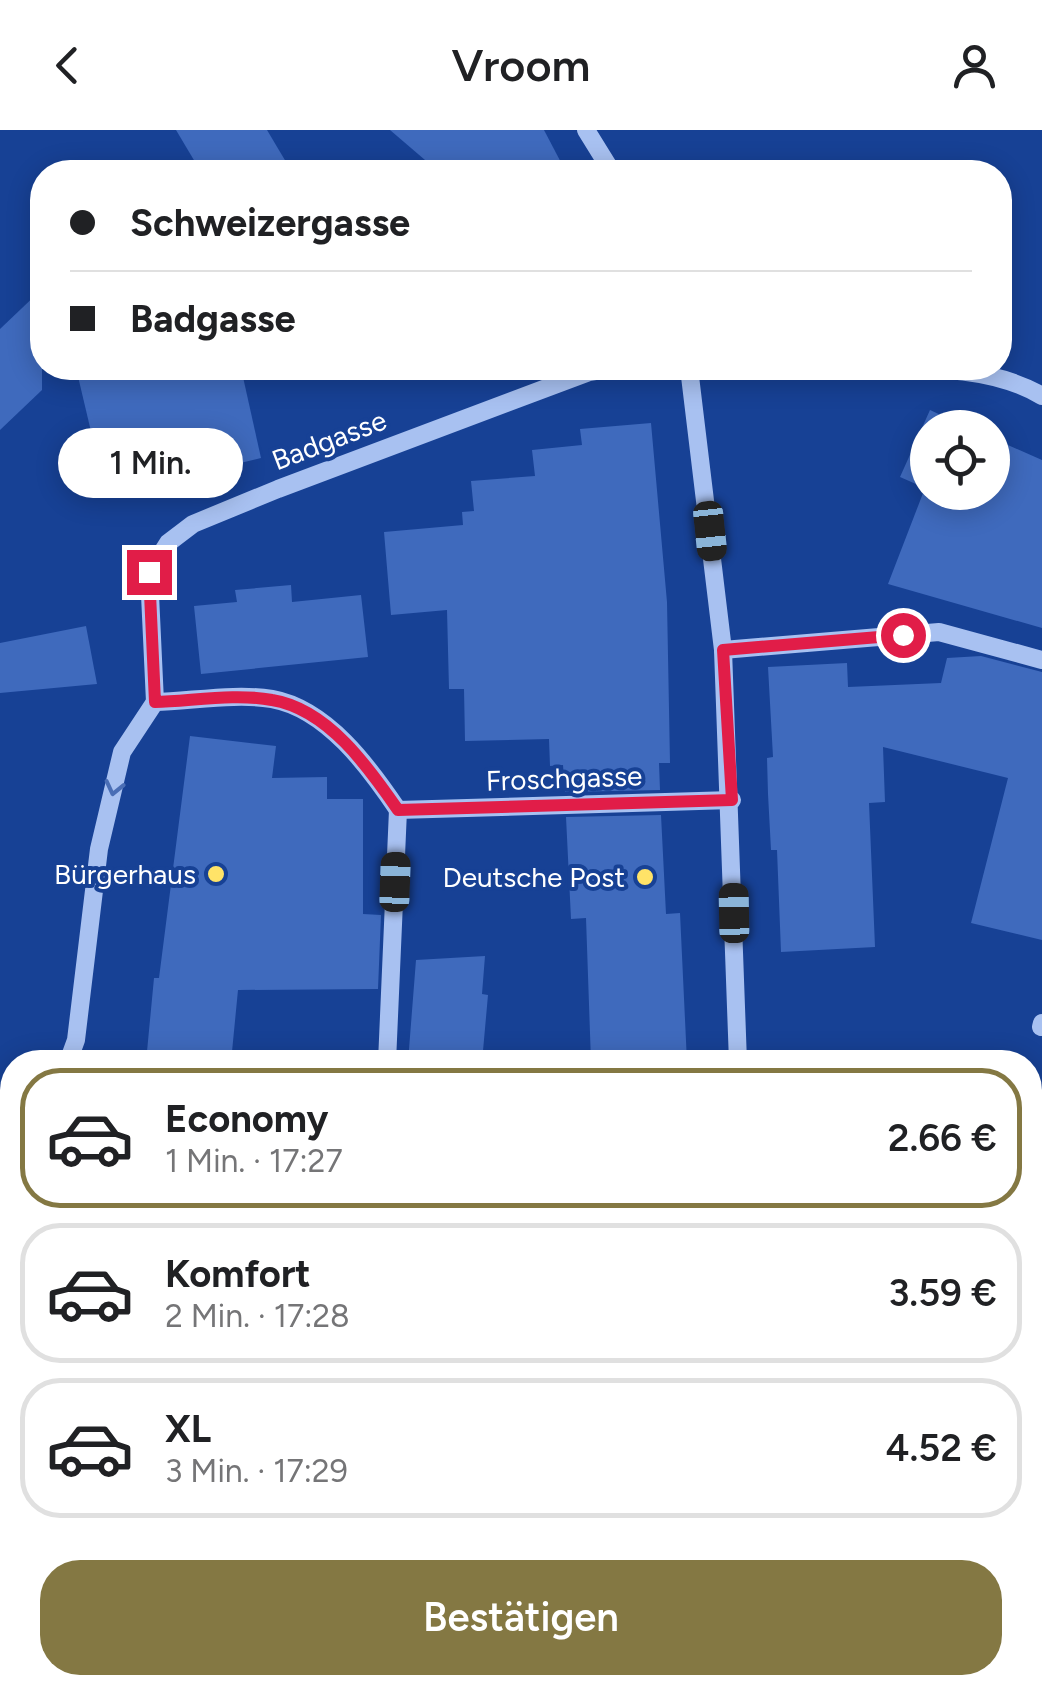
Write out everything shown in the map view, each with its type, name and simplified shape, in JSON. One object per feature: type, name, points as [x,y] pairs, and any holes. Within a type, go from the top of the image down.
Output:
[{"type":"street","points":[[586,130],[605,160]]},
{"type":"street","name":"Badgasse","points":[[155,702],[149,572],[168,542],[194,524],[278,488],[568,380]]},
{"type":"street","points":[[690,380],[723,650],[732,800],[738,1050]]},
{"type":"street","points":[[997,380],[1029,388],[1042,396]]},
{"type":"street","points":[[723,650],[939,632],[1042,660]]},
{"type":"street","points":[[72,1050],[99,849],[122,752],[155,702],[274,700],[324,724],[371,770],[398,810],[388,1050]]},
{"type":"street","name":"Froschgasse","points":[[398,810],[732,800]]},
{"type":"building","points":[[176,130],[267,130],[285,160],[194,160]]},
{"type":"building","points":[[390,130],[544,130],[560,160],[425,160]]},
{"type":"building","points":[[30,300],[30,380],[42,380],[42,390],[0,430],[0,329]]},
{"type":"building","points":[[79,380],[244,380],[261,458],[106,495]]},
{"type":"building","points":[[651,423],[667,602],[670,763],[659,763],[660,790],[565,792],[563,765],[550,766],[549,739],[465,741],[464,689],[449,689],[447,610],[391,615],[384,532],[463,525],[462,512],[474,511],[471,481],[535,476],[532,450],[582,445],[580,429]]},
{"type":"building","points":[[1010,446],[1042,460],[1042,628],[888,584],[917,510],[1010,510]]},
{"type":"building","points":[[910,455],[910,481],[900,477]]},
{"type":"building","points":[[291,585],[292,602],[361,595],[368,657],[201,674],[194,606],[237,602],[235,590]]},
{"type":"building","points":[[86,626],[97,684],[0,693],[0,643]]},
{"type":"building","points":[[981,656],[1042,672],[1042,940],[971,923],[1008,778],[883,747],[885,802],[869,803],[875,947],[781,952],[777,850],[771,850],[768,794],[767,758],[773,757],[768,667],[847,663],[848,687],[941,683],[947,658]]},
{"type":"building","points":[[190,736],[276,746],[272,778],[327,777],[327,799],[363,799],[363,914],[381,915],[378,989],[238,990],[232,1050],[147,1050],[154,978],[159,978]]},
{"type":"building","points":[[661,815],[666,914],[680,913],[686,1050],[591,1050],[586,918],[571,919],[566,817]]},
{"type":"building","points":[[485,956],[482,994],[488,995],[483,1050],[409,1050],[416,960]]},
{"type":"place","name":"Bürgerhaus","points":[[216,874]]},
{"type":"place","name":"Deutsche Post","points":[[645,877]]},
{"type":"route","points":[[149,572],[155,702],[274,700],[324,724],[371,770],[398,810],[732,800],[723,650],[903,635]]}]
